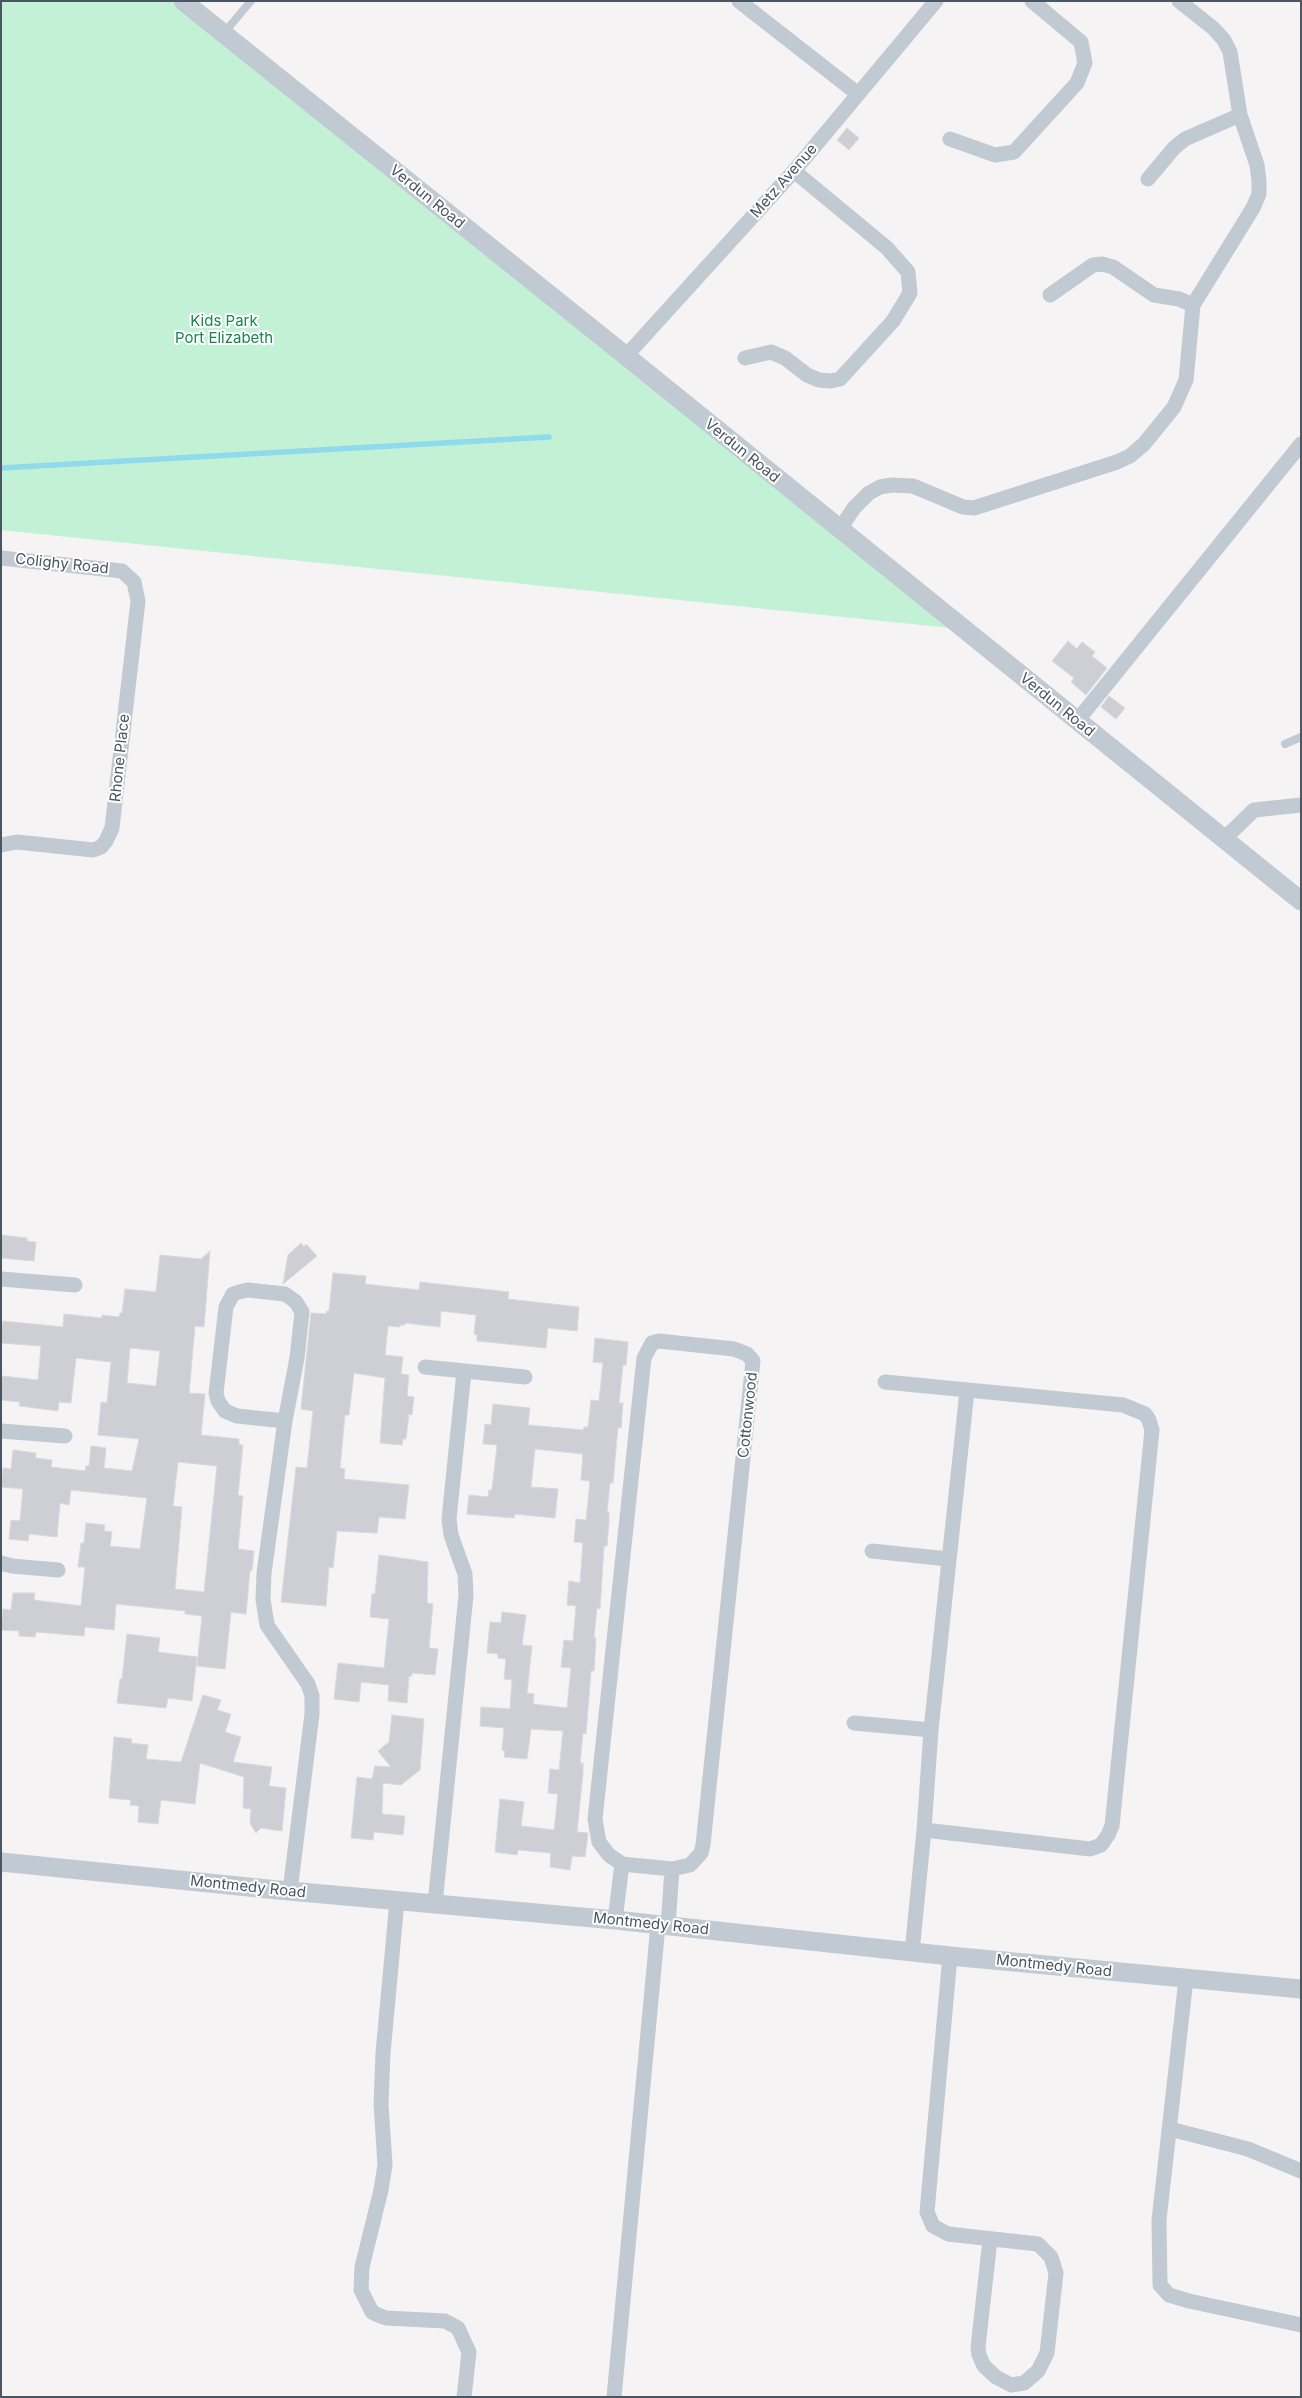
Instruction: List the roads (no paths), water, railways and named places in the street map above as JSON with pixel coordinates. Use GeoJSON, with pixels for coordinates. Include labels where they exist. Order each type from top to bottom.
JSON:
{"type":"FeatureCollection","features":[{"type":"Feature","properties":{"kind":"street","name":"Verdun Road"},"geometry":{"type":"LineString","coordinates":[[183,1],[1301,901]]}},
{"type":"Feature","properties":{"kind":"street"},"geometry":{"type":"LineString","coordinates":[[739,1],[858,94]]}},
{"type":"Feature","properties":{"kind":"street","name":"Metz Avenue"},"geometry":{"type":"LineString","coordinates":[[626,356],[794,170],[936,1]]}},
{"type":"Feature","properties":{"kind":"street"},"geometry":{"type":"LineString","coordinates":[[950,139],[995,155],[1014,152],[1077,83],[1085,64],[1081,42],[1032,1]]}},
{"type":"Feature","properties":{"kind":"street"},"geometry":{"type":"LineString","coordinates":[[839,530],[854,508],[869,493],[880,487],[892,485],[913,486],[963,507],[974,508],[1118,462],[1130,456],[1159,429],[1182,391],[1187,372],[1193,305],[1253,208],[1258,194],[1257,165],[1240,115],[1230,52],[1224,40],[1211,26],[1179,1]]}},
{"type":"Feature","properties":{"kind":"street"},"geometry":{"type":"LineString","coordinates":[[1148,179],[1174,148],[1185,139],[1240,115]]}},
{"type":"Feature","properties":{"kind":"street"},"geometry":{"type":"LineString","coordinates":[[745,358],[771,352],[785,358],[807,375],[819,380],[831,381],[840,379],[893,321],[910,294],[908,272],[893,255],[794,170]]}},
{"type":"Feature","properties":{"kind":"street"},"geometry":{"type":"LineString","coordinates":[[1050,295],[1093,265],[1102,264],[1113,267],[1154,295],[1178,299],[1193,305]]}},
{"type":"Feature","properties":{"kind":"street"},"geometry":{"type":"LineString","coordinates":[[1077,722],[1301,444]]}},
{"type":"Feature","properties":{"kind":"street","name":"Colighy Road"},"geometry":{"type":"LineString","coordinates":[[1,558],[122,571]]}},
{"type":"Feature","properties":{"kind":"street","name":"Rhone Place"},"geometry":{"type":"LineString","coordinates":[[1,845],[17,842],[81,851],[93,850],[101,847],[112,828],[138,601],[134,582],[122,571]]}},
{"type":"Feature","properties":{"kind":"street"},"geometry":{"type":"LineString","coordinates":[[1223,840],[1254,810],[1301,805]]}},
{"type":"Feature","properties":{"kind":"street"},"geometry":{"type":"LineString","coordinates":[[1,1279],[75,1285]]}},
{"type":"Feature","properties":{"kind":"street"},"geometry":{"type":"LineString","coordinates":[[285,1421],[237,1416],[225,1411],[218,1401],[217,1384],[226,1307],[233,1294],[248,1290],[285,1294],[296,1302],[302,1312],[297,1358],[285,1421],[264,1574],[263,1599],[267,1625],[308,1684],[312,1696],[312,1714],[290,1891]]}},
{"type":"Feature","properties":{"kind":"street","name":"Cottonwood"},"geometry":{"type":"LineString","coordinates":[[659,1341],[734,1349],[747,1354],[753,1361],[703,1846],[701,1853],[690,1865],[672,1868],[622,1864],[608,1855],[599,1842],[595,1819],[644,1358],[652,1343],[659,1341]]}},
{"type":"Feature","properties":{"kind":"street"},"geometry":{"type":"LineString","coordinates":[[425,1367],[525,1377]]}},
{"type":"Feature","properties":{"kind":"street"},"geometry":{"type":"LineString","coordinates":[[435,1904],[466,1595],[465,1574],[451,1534],[449,1519],[464,1372]]}},
{"type":"Feature","properties":{"kind":"street"},"geometry":{"type":"LineString","coordinates":[[885,1382],[1124,1405],[1145,1414],[1152,1430],[1112,1826],[1108,1835],[1101,1845],[1090,1849],[924,1830]]}},
{"type":"Feature","properties":{"kind":"street"},"geometry":{"type":"LineString","coordinates":[[912,1952],[924,1830],[930,1730],[967,1390]]}},
{"type":"Feature","properties":{"kind":"street"},"geometry":{"type":"LineString","coordinates":[[1,1431],[65,1436]]}},
{"type":"Feature","properties":{"kind":"street"},"geometry":{"type":"LineString","coordinates":[[872,1551],[948,1559]]}},
{"type":"Feature","properties":{"kind":"street"},"geometry":{"type":"LineString","coordinates":[[1,1563],[12,1566],[58,1570]]}},
{"type":"Feature","properties":{"kind":"street"},"geometry":{"type":"LineString","coordinates":[[854,1723],[930,1730]]}},
{"type":"Feature","properties":{"kind":"street","name":"Montmedy Road"},"geometry":{"type":"LineString","coordinates":[[1,1862],[290,1891],[615,1920],[950,1956],[1301,1989]]}},
{"type":"Feature","properties":{"kind":"street"},"geometry":{"type":"LineString","coordinates":[[615,1920],[622,1864]]}},
{"type":"Feature","properties":{"kind":"street"},"geometry":{"type":"LineString","coordinates":[[614,2397],[663,1925],[672,1868]]}},
{"type":"Feature","properties":{"kind":"street"},"geometry":{"type":"LineString","coordinates":[[397,1901],[383,2053],[381,2104],[384,2165],[362,2267],[361,2290],[372,2312],[378,2315],[386,2318],[445,2321],[458,2328],[469,2352],[464,2397]]}},
{"type":"Feature","properties":{"kind":"street"},"geometry":{"type":"LineString","coordinates":[[950,1956],[927,2212],[933,2226],[939,2230],[964,2237],[1040,2245],[1050,2257],[1055,2267],[1047,2353],[1038,2371],[1024,2384],[1011,2384],[996,2377],[984,2366],[979,2355],[978,2347],[990,2240]]}},
{"type":"Feature","properties":{"kind":"street"},"geometry":{"type":"LineString","coordinates":[[1186,1979],[1159,2220],[1159,2274],[1163,2290],[1169,2295],[1189,2301],[1301,2325]]}},
{"type":"Feature","properties":{"kind":"street"},"geometry":{"type":"LineString","coordinates":[[1170,2129],[1248,2149],[1301,2171]]}},
{"type":"Feature","properties":{"kind":"lane"},"geometry":{"type":"LineString","coordinates":[[223,34],[251,1]]}},
{"type":"Feature","properties":{"kind":"lane"},"geometry":{"type":"LineString","coordinates":[[1285,744],[1301,736]]}},
{"type":"Feature","properties":{"kind":"waterway"},"geometry":{"type":"LineString","coordinates":[[1,468],[549,437]]}},
{"type":"Feature","properties":{"kind":"park label","name":"Kids Park Port Elizabeth"},"geometry":{"type":"Point","coordinates":[224,330]}}]}
